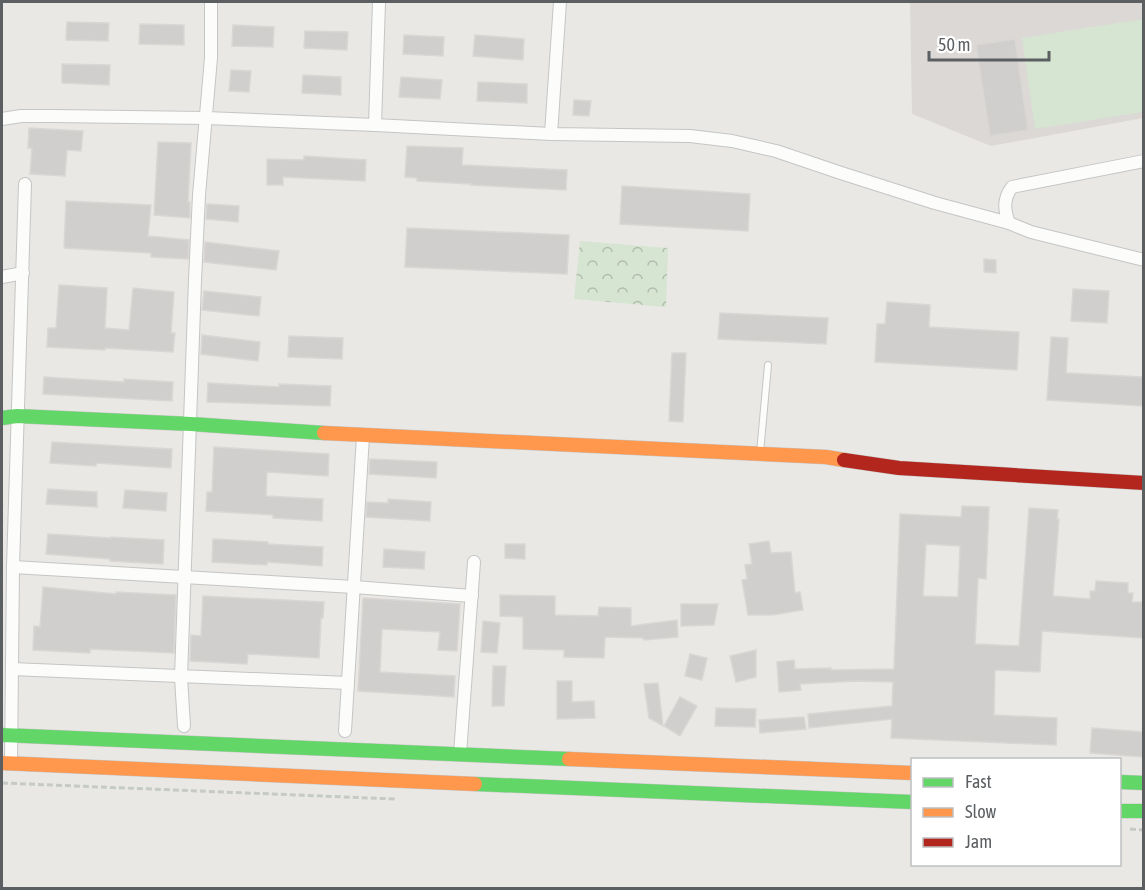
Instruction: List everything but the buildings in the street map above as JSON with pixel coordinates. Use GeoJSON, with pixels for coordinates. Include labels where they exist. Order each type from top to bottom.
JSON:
{"type":"FeatureCollection","features":[{"type":"Feature","properties":{"kind":"street"},"geometry":{"type":"LineString","coordinates":[[184,726],[181,677],[198,206],[211,58],[211,2]]}},
{"type":"Feature","properties":{"kind":"street"},"geometry":{"type":"LineString","coordinates":[[375,125],[379,2]]}},
{"type":"Feature","properties":{"kind":"street"},"geometry":{"type":"LineString","coordinates":[[551,134],[560,2]]}},
{"type":"Feature","properties":{"kind":"street"},"geometry":{"type":"LineString","coordinates":[[2,119],[21,116],[206,118],[551,134],[690,136],[732,141],[776,151],[935,203],[1009,223],[1031,232],[1143,260]]}},
{"type":"Feature","properties":{"kind":"street"},"geometry":{"type":"LineString","coordinates":[[1009,223],[1005,211],[1007,194],[1012,188],[1143,161]]}},
{"type":"Feature","properties":{"kind":"street"},"geometry":{"type":"LineString","coordinates":[[26,184],[17,416],[12,669],[6,763],[911,802]]}},
{"type":"Feature","properties":{"kind":"street"},"geometry":{"type":"LineString","coordinates":[[2,277],[23,273]]}},
{"type":"Feature","properties":{"kind":"street"},"geometry":{"type":"LineString","coordinates":[[2,418],[17,416],[191,424],[363,436],[826,456],[898,468],[1143,483]]}},
{"type":"Feature","properties":{"kind":"street"},"geometry":{"type":"LineString","coordinates":[[345,731],[363,436]]}},
{"type":"Feature","properties":{"kind":"street"},"geometry":{"type":"LineString","coordinates":[[460,754],[474,562]]}},
{"type":"Feature","properties":{"kind":"street"},"geometry":{"type":"LineString","coordinates":[[13,567],[185,576],[472,596]]}},
{"type":"Feature","properties":{"kind":"street"},"geometry":{"type":"LineString","coordinates":[[12,669],[348,683]]}},
{"type":"Feature","properties":{"kind":"street"},"geometry":{"type":"LineString","coordinates":[[7,735],[911,773]]}},
{"type":"Feature","properties":{"kind":"street"},"geometry":{"type":"LineString","coordinates":[[1121,782],[1143,783]]}},
{"type":"Feature","properties":{"kind":"street"},"geometry":{"type":"LineString","coordinates":[[1121,810],[1143,812]]}},
{"type":"Feature","properties":{"kind":"lane"},"geometry":{"type":"LineString","coordinates":[[760,453],[768,365]]}},
{"type":"Feature","properties":{"kind":"shaded area"},"geometry":{"type":"Polygon","coordinates":[[[910,2],[1143,2],[1143,118],[991,146],[912,114],[910,2]]]}},
{"type":"Feature","properties":{"kind":"green space"},"geometry":{"type":"Polygon","coordinates":[[[1143,19],[1143,112],[1035,129],[1022,38],[1143,19]]]}},
{"type":"Feature","properties":{"kind":"green space"},"geometry":{"type":"Polygon","coordinates":[[[580,241],[668,248],[666,307],[574,299],[580,241]]]}},
{"type":"Feature","properties":{"kind":"traffic: fast"},"geometry":{"type":"LineString","coordinates":[[2,418],[17,416],[191,424],[324,433]]}},
{"type":"Feature","properties":{"kind":"traffic: fast"},"geometry":{"type":"LineString","coordinates":[[2,735],[569,759]]}},
{"type":"Feature","properties":{"kind":"traffic: fast"},"geometry":{"type":"LineString","coordinates":[[1121,782],[1144,783]]}},
{"type":"Feature","properties":{"kind":"traffic: fast"},"geometry":{"type":"LineString","coordinates":[[475,784],[911,802]]}},
{"type":"Feature","properties":{"kind":"traffic: fast"},"geometry":{"type":"LineString","coordinates":[[1121,811],[1144,811]]}},
{"type":"Feature","properties":{"kind":"traffic: slow"},"geometry":{"type":"LineString","coordinates":[[324,433],[826,457],[844,460]]}},
{"type":"Feature","properties":{"kind":"traffic: slow"},"geometry":{"type":"LineString","coordinates":[[569,759],[911,773]]}},
{"type":"Feature","properties":{"kind":"traffic: slow"},"geometry":{"type":"LineString","coordinates":[[2,763],[475,784]]}},
{"type":"Feature","properties":{"kind":"traffic: jam"},"geometry":{"type":"LineString","coordinates":[[844,460],[899,468],[1144,483]]}}]}
